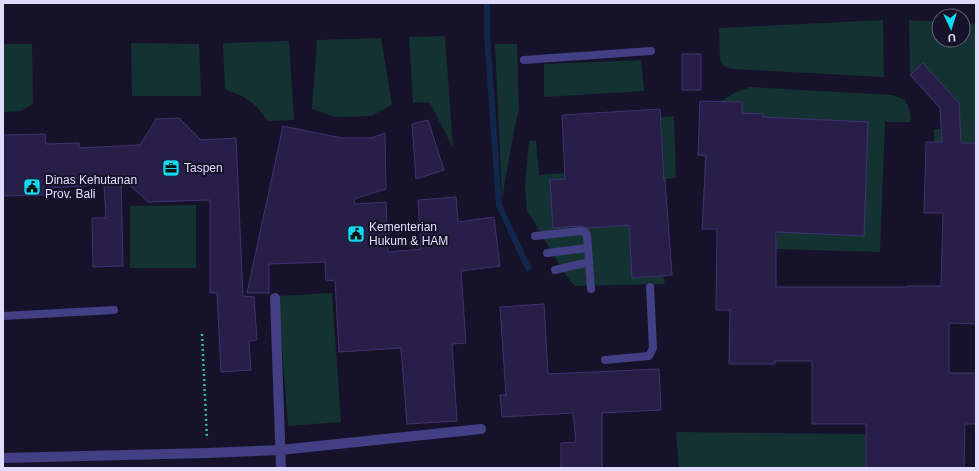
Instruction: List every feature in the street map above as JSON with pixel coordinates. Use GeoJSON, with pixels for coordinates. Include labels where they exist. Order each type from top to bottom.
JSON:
{"type":"FeatureCollection","features":[{"type":"Feature","properties":{"kind":"street"},"geometry":{"type":"LineString","coordinates":[[275,298],[281,468]]}},
{"type":"Feature","properties":{"kind":"street"},"geometry":{"type":"LineString","coordinates":[[3,458],[280,450],[481,430]]}},
{"type":"Feature","properties":{"kind":"lane"},"geometry":{"type":"LineString","coordinates":[[524,60],[651,51]]}},
{"type":"Feature","properties":{"kind":"lane"},"geometry":{"type":"LineString","coordinates":[[535,236],[580,231],[585,232],[587,235],[590,289]]}},
{"type":"Feature","properties":{"kind":"lane"},"geometry":{"type":"LineString","coordinates":[[547,252],[588,248]]}},
{"type":"Feature","properties":{"kind":"lane"},"geometry":{"type":"LineString","coordinates":[[556,270],[589,262]]}},
{"type":"Feature","properties":{"kind":"lane"},"geometry":{"type":"LineString","coordinates":[[605,360],[649,356],[653,348],[650,287]]}},
{"type":"Feature","properties":{"kind":"lane"},"geometry":{"type":"LineString","coordinates":[[3,316],[114,310]]}},
{"type":"Feature","properties":{"kind":"path"},"geometry":{"type":"LineString","coordinates":[[202,334],[208,453]]}},
{"type":"Feature","properties":{"kind":"green space"},"geometry":{"type":"Polygon","coordinates":[[[883,20],[884,77],[732,69],[724,66],[720,59],[719,28],[883,20]]]}},
{"type":"Feature","properties":{"kind":"green space"},"geometry":{"type":"Polygon","coordinates":[[[909,20],[931,21],[931,48],[971,48],[971,24],[976,24],[976,143],[934,142],[934,129],[960,128],[959,103],[923,64],[910,75],[909,20]]]}},
{"type":"Feature","properties":{"kind":"green space"},"geometry":{"type":"Polygon","coordinates":[[[445,36],[453,148],[430,103],[413,102],[409,37],[445,36]]]}},
{"type":"Feature","properties":{"kind":"green space"},"geometry":{"type":"Polygon","coordinates":[[[381,38],[392,105],[371,116],[335,117],[312,109],[317,40],[381,38]]]}},
{"type":"Feature","properties":{"kind":"green space"},"geometry":{"type":"Polygon","coordinates":[[[289,41],[294,120],[268,121],[256,106],[244,97],[225,89],[223,43],[289,41]]]}},
{"type":"Feature","properties":{"kind":"green space"},"geometry":{"type":"Polygon","coordinates":[[[131,43],[199,44],[201,96],[132,96],[131,43]]]}},
{"type":"Feature","properties":{"kind":"green space"},"geometry":{"type":"Polygon","coordinates":[[[3,44],[32,44],[33,104],[21,111],[3,112],[3,44]]]}},
{"type":"Feature","properties":{"kind":"green space"},"geometry":{"type":"Polygon","coordinates":[[[495,44],[517,44],[519,109],[502,199],[495,44]]]}},
{"type":"Feature","properties":{"kind":"green space"},"geometry":{"type":"Polygon","coordinates":[[[641,60],[644,91],[544,97],[544,64],[641,60]]]}},
{"type":"Feature","properties":{"kind":"green space"},"geometry":{"type":"Polygon","coordinates":[[[750,87],[893,95],[905,100],[910,111],[911,122],[885,122],[880,252],[776,249],[777,232],[702,229],[705,155],[712,107],[736,92],[750,87]]]}},
{"type":"Feature","properties":{"kind":"green space"},"geometry":{"type":"Polygon","coordinates":[[[674,116],[676,178],[626,182],[632,277],[663,275],[665,284],[575,286],[567,277],[527,210],[525,186],[529,141],[536,141],[539,175],[566,173],[663,157],[661,117],[674,116]]]}},
{"type":"Feature","properties":{"kind":"green space"},"geometry":{"type":"Polygon","coordinates":[[[196,205],[196,268],[130,268],[130,206],[196,205]]]}},
{"type":"Feature","properties":{"kind":"green space"},"geometry":{"type":"Polygon","coordinates":[[[332,293],[341,422],[288,426],[278,296],[332,293]]]}},
{"type":"Feature","properties":{"kind":"green space"},"geometry":{"type":"Polygon","coordinates":[[[676,432],[865,434],[866,468],[679,468],[676,432]]]}},
{"type":"Feature","properties":{"kind":"building"},"geometry":{"type":"Polygon","coordinates":[[[682,54],[701,54],[701,90],[682,90],[682,54]]]}},
{"type":"Feature","properties":{"kind":"building"},"geometry":{"type":"Polygon","coordinates":[[[923,63],[959,103],[961,143],[976,143],[976,324],[949,323],[949,373],[976,373],[976,424],[965,424],[964,468],[866,468],[866,424],[812,424],[812,361],[775,361],[775,364],[729,364],[730,310],[716,310],[717,229],[702,229],[706,156],[698,155],[700,101],[742,102],[742,113],[763,114],[763,117],[868,122],[864,236],[776,232],[776,287],[941,286],[943,213],[924,213],[926,142],[942,142],[940,108],[910,75],[923,63]]]}},
{"type":"Feature","properties":{"kind":"building"},"geometry":{"type":"Polygon","coordinates":[[[660,109],[672,275],[632,278],[629,225],[588,228],[579,226],[553,228],[550,180],[565,179],[562,115],[660,109]]]}},
{"type":"Feature","properties":{"kind":"building"},"geometry":{"type":"Polygon","coordinates":[[[179,118],[201,140],[236,138],[243,296],[254,297],[257,340],[249,341],[251,370],[221,372],[217,293],[210,293],[210,200],[148,202],[121,177],[123,266],[93,267],[92,218],[106,218],[104,185],[44,188],[44,195],[3,196],[3,135],[45,134],[46,144],[79,143],[79,148],[140,145],[156,119],[179,118]]]}},
{"type":"Feature","properties":{"kind":"building"},"geometry":{"type":"Polygon","coordinates":[[[428,120],[444,170],[416,179],[412,124],[428,120]]]}},
{"type":"Feature","properties":{"kind":"building"},"geometry":{"type":"Polygon","coordinates":[[[283,126],[342,138],[371,138],[385,133],[386,189],[354,199],[355,204],[386,202],[388,252],[421,249],[418,200],[456,197],[458,222],[494,217],[500,266],[461,271],[466,343],[452,344],[457,421],[407,424],[401,348],[339,352],[335,280],[326,281],[325,262],[269,264],[269,293],[247,293],[283,126]]]}},
{"type":"Feature","properties":{"kind":"building"},"geometry":{"type":"Polygon","coordinates":[[[544,304],[548,374],[659,369],[661,410],[602,413],[602,468],[561,468],[561,443],[576,442],[573,413],[502,417],[500,395],[506,395],[500,307],[544,304]]]}},
{"type":"Feature","properties":{"kind":"waterway"},"geometry":{"type":"LineString","coordinates":[[487,3],[487,34],[499,205],[528,268]]}},
{"type":"Feature","properties":{"kind":"place","name":"Taspen"},"geometry":{"type":"Point","coordinates":[171,168]}},
{"type":"Feature","properties":{"kind":"place","name":"Dinas Kehutanan Prov. Bali"},"geometry":{"type":"Point","coordinates":[32,187]}},
{"type":"Feature","properties":{"kind":"place","name":"Kementerian Hukum & HAM"},"geometry":{"type":"Point","coordinates":[356,234]}}]}
